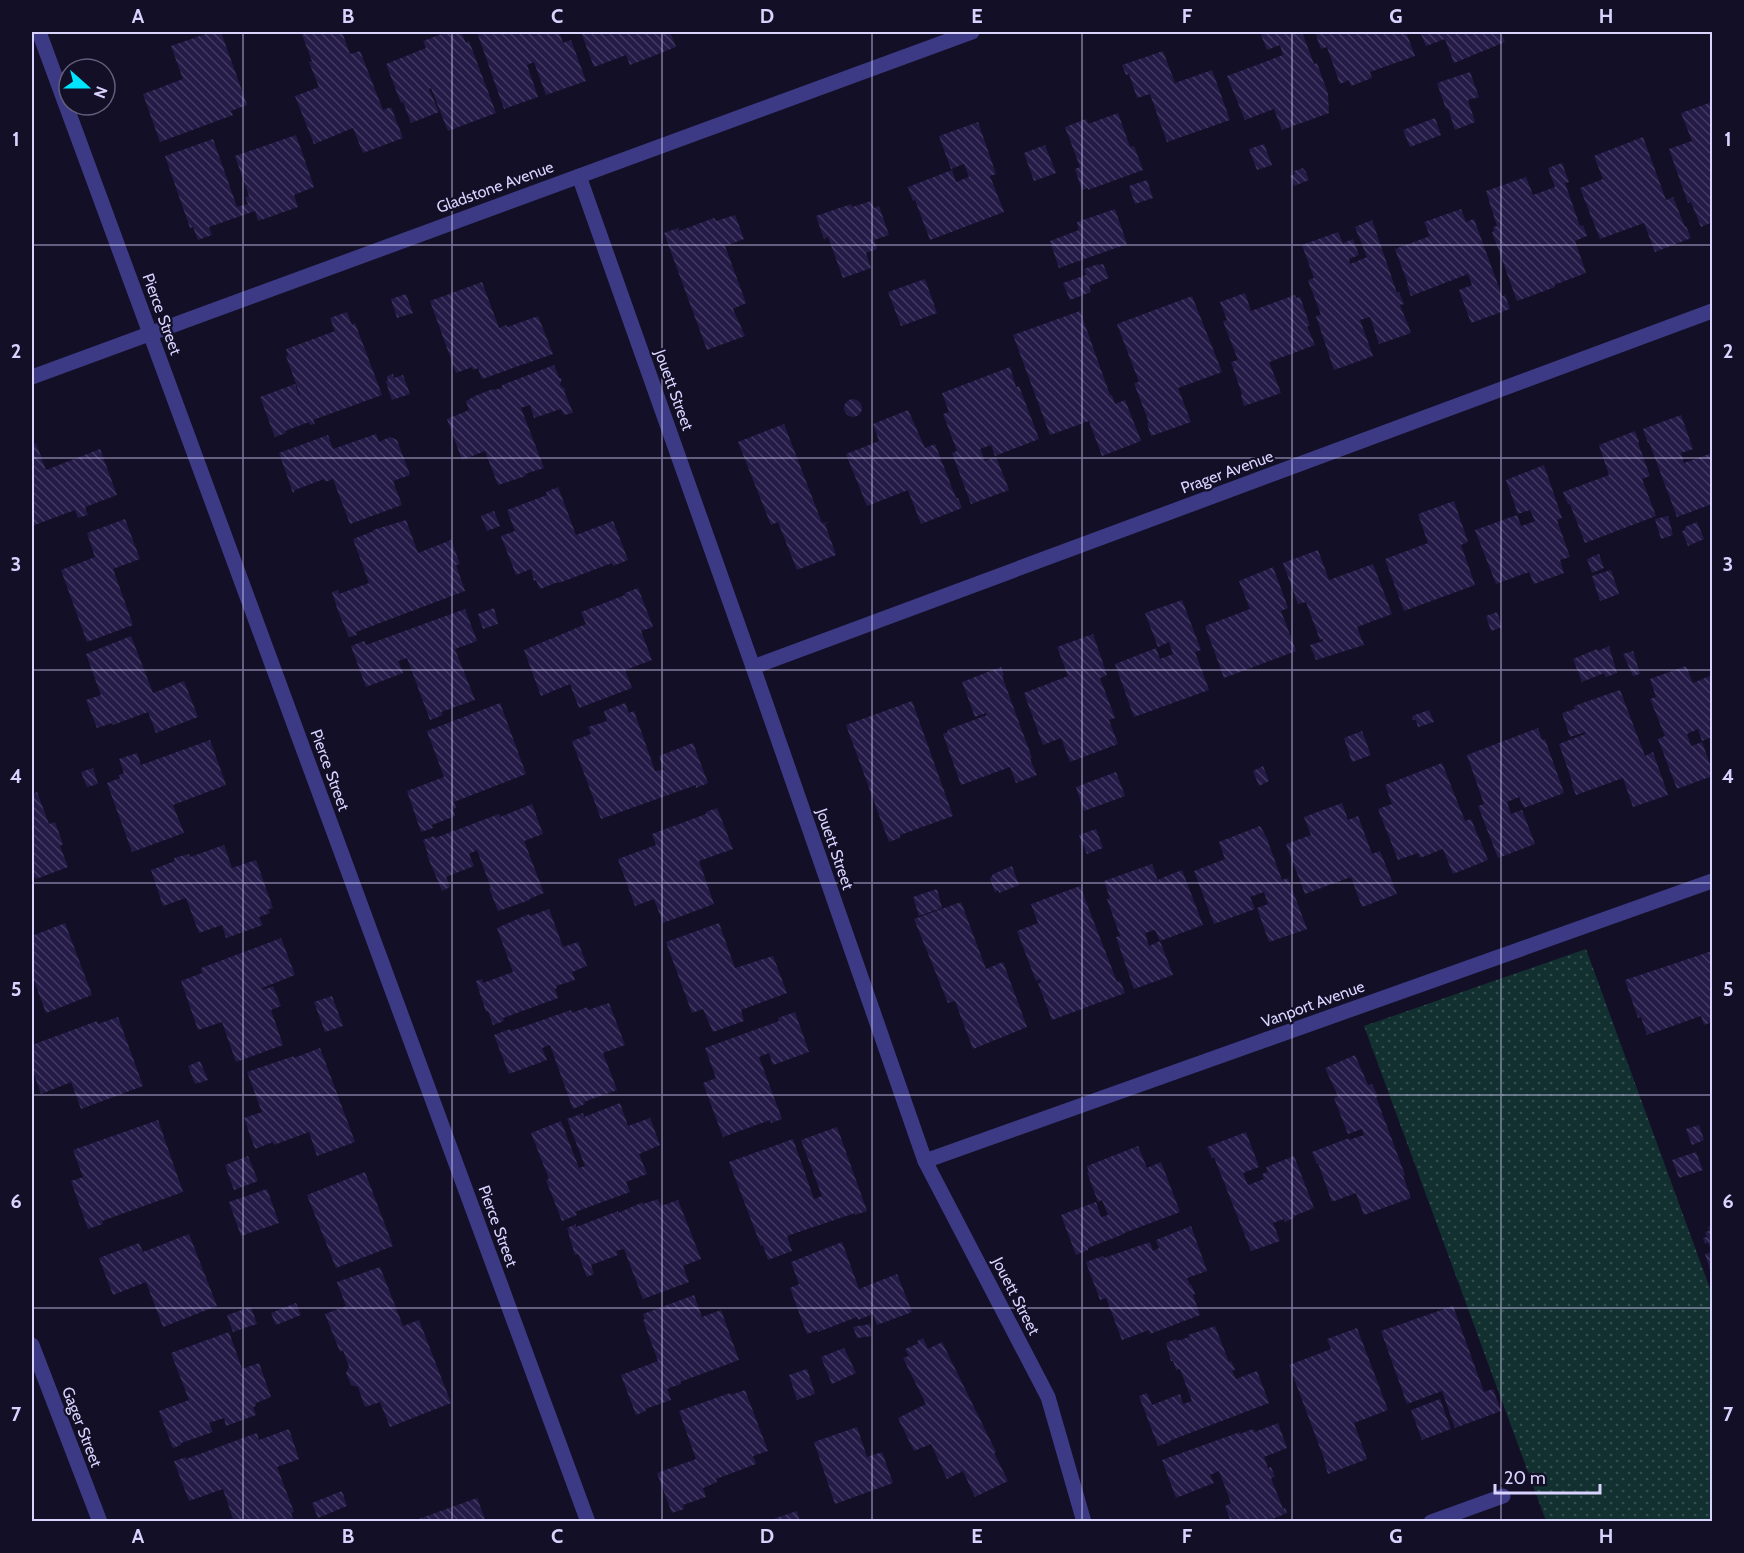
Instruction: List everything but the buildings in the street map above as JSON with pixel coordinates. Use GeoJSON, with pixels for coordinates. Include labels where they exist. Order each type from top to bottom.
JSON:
{"type":"FeatureCollection","features":[{"type":"Feature","properties":{"kind":"street","name":"Pierce Street"},"geometry":{"type":"LineString","coordinates":[[39,32],[588,1521]]}},
{"type":"Feature","properties":{"kind":"street","name":"Gladstone Avenue"},"geometry":{"type":"LineString","coordinates":[[32,377],[972,32]]}},
{"type":"Feature","properties":{"kind":"street","name":"Jouett Street"},"geometry":{"type":"LineString","coordinates":[[579,176],[925,1161],[1048,1397],[1084,1521]]}},
{"type":"Feature","properties":{"kind":"street","name":"Prager Avenue"},"geometry":{"type":"LineString","coordinates":[[753,667],[1713,311]]}},
{"type":"Feature","properties":{"kind":"street","name":"Vanport Avenue"},"geometry":{"type":"LineString","coordinates":[[925,1161],[1713,880]]}},
{"type":"Feature","properties":{"kind":"street","name":"Gager Street"},"geometry":{"type":"LineString","coordinates":[[32,1346],[100,1521]]}},
{"type":"Feature","properties":{"kind":"street"},"geometry":{"type":"LineString","coordinates":[[1431,1521],[1503,1496]]}},
{"type":"Feature","properties":{"kind":"green space"},"geometry":{"type":"Polygon","coordinates":[[[1586,949],[1712,1294],[1712,1521],[1546,1521],[1364,1026],[1586,949]]]}}]}
